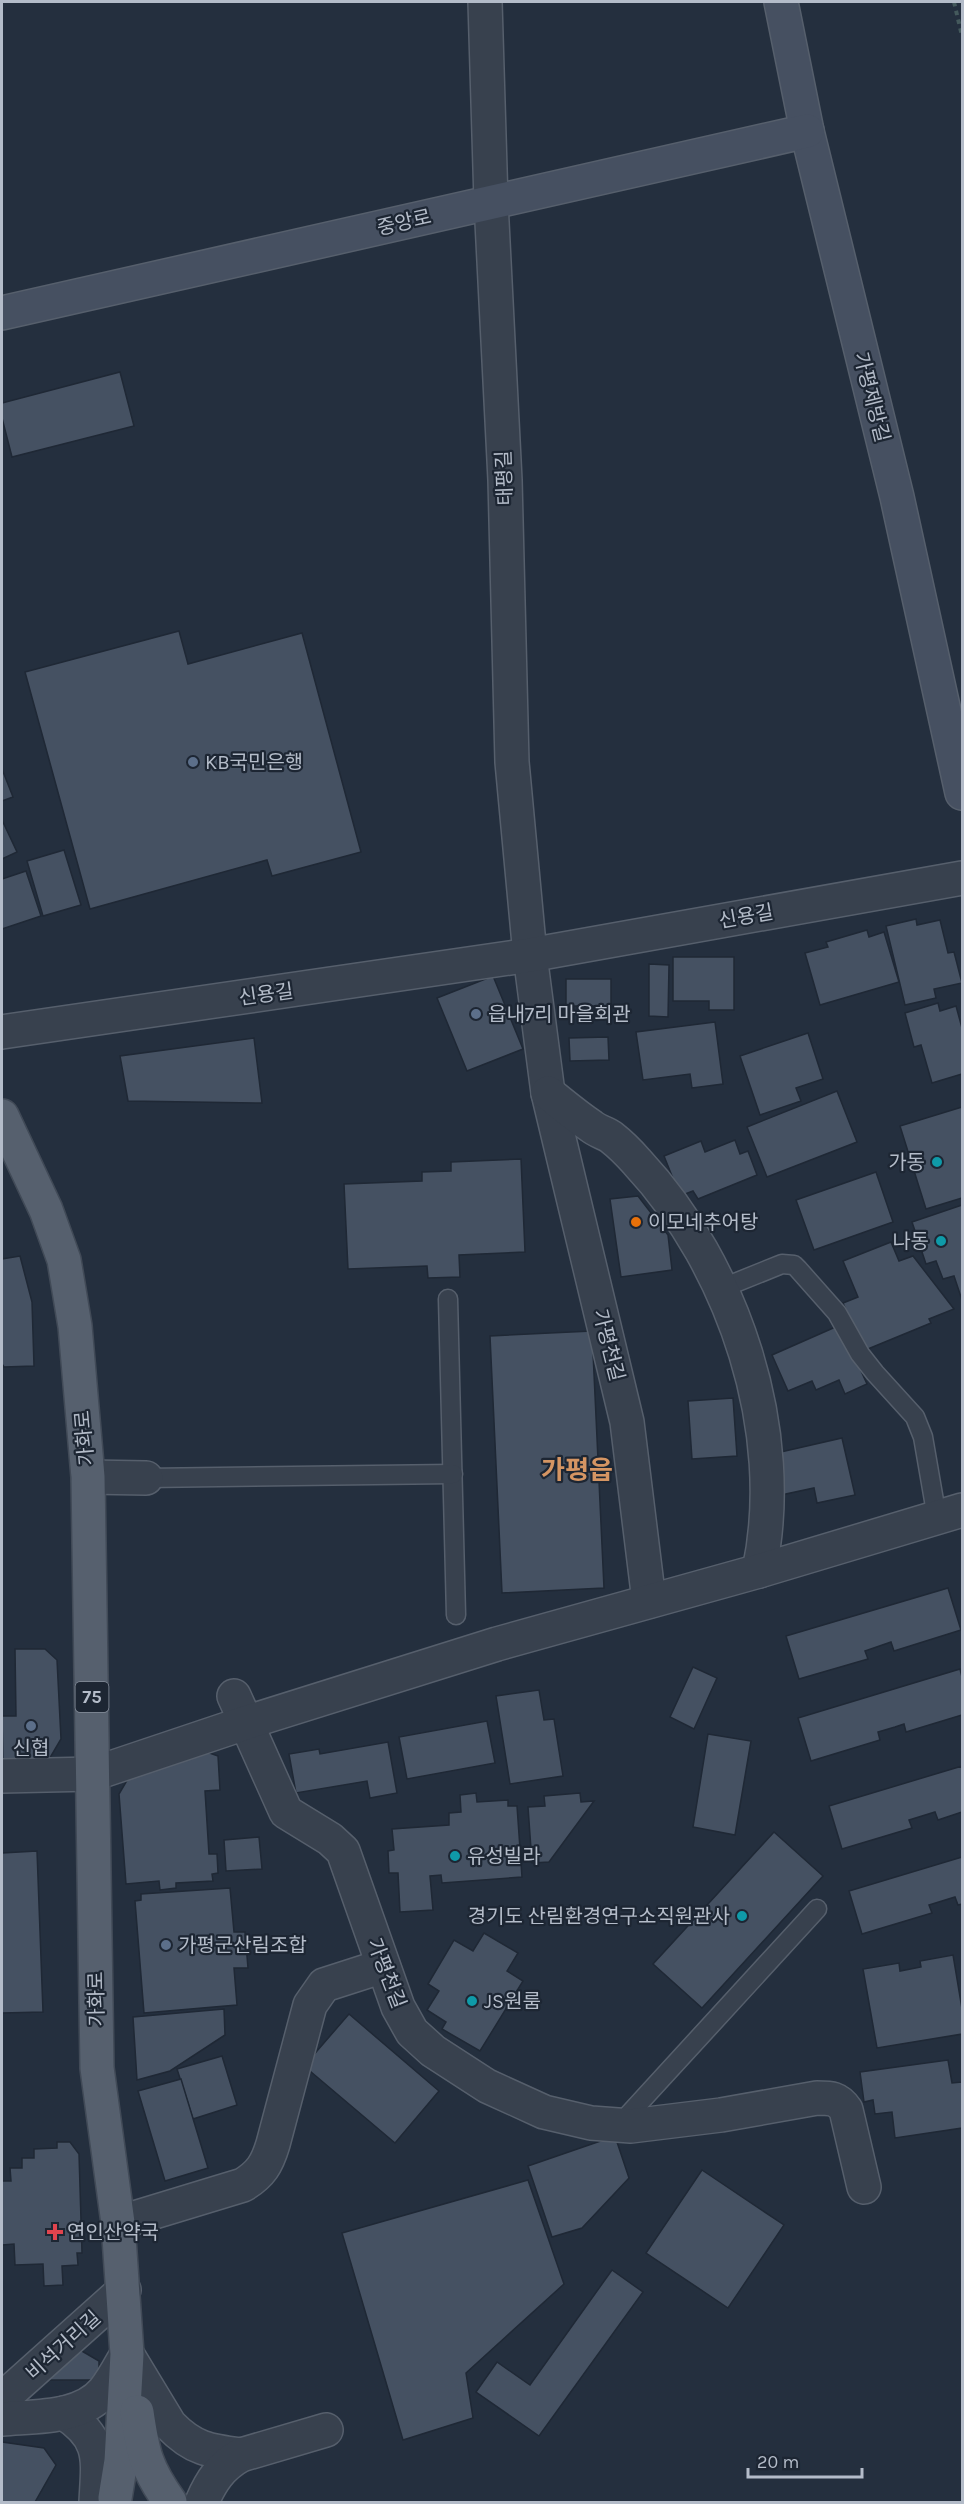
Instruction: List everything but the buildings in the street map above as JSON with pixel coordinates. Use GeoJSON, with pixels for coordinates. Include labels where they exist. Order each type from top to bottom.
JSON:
{"type":"FeatureCollection","features":[{"type":"Feature","properties":{"kind":"main road","name":"가화로"},"geometry":{"type":"LineString","coordinates":[[2,1116],[46,1210],[64,1260],[75,1326],[88,1477],[97,2068],[118,2223],[127,2354],[122,2461],[105,2501]]}},
{"type":"Feature","properties":{"kind":"main road","name":"가화로"},"geometry":{"type":"LineString","coordinates":[[127,2354],[146,2463],[170,2502]]}},
{"type":"Feature","properties":{"kind":"main road"},"geometry":{"type":"LineString","coordinates":[[105,2501],[129,2495],[164,2502]]}},
{"type":"Feature","properties":{"kind":"street","name":"태평길"},"geometry":{"type":"LineString","coordinates":[[485,2],[491,202],[505,480],[512,762],[530,955]]}},
{"type":"Feature","properties":{"kind":"street","name":"가평제방길"},"geometry":{"type":"LineString","coordinates":[[781,2],[807,131],[897,497],[963,793]]}},
{"type":"Feature","properties":{"kind":"street","name":"중앙로"},"geometry":{"type":"LineString","coordinates":[[2,313],[807,131]]}},
{"type":"Feature","properties":{"kind":"street","name":"신용길"},"geometry":{"type":"LineString","coordinates":[[2,1032],[530,955],[963,878]]}},
{"type":"Feature","properties":{"kind":"street"},"geometry":{"type":"LineString","coordinates":[[530,955],[548,1093],[594,1128],[612,1138],[637,1162],[666,1196],[694,1239],[737,1327],[753,1375],[764,1444],[766,1511],[759,1571]]}},
{"type":"Feature","properties":{"kind":"street","name":"가평천길"},"geometry":{"type":"LineString","coordinates":[[548,1093],[627,1422],[649,1601]]}},
{"type":"Feature","properties":{"kind":"street"},"geometry":{"type":"LineString","coordinates":[[88,1477],[146,1478]]}},
{"type":"Feature","properties":{"kind":"street"},"geometry":{"type":"LineString","coordinates":[[2,1776],[93,1774],[240,1709],[497,1644],[759,1571],[950,1514]]}},
{"type":"Feature","properties":{"kind":"street","name":"가평천길"},"geometry":{"type":"LineString","coordinates":[[240,1709],[286,1812],[330,1839],[342,1851],[398,2007],[412,2032],[433,2051],[487,2086],[544,2112],[591,2123],[620,2126],[665,2123],[817,2098],[831,2098],[840,2102],[846,2110],[864,2187]]}},
{"type":"Feature","properties":{"kind":"street"},"geometry":{"type":"LineString","coordinates":[[118,2223],[243,2185],[259,2175],[266,2165],[273,2144],[310,2005],[316,1994],[324,1984],[383,1966]]}},
{"type":"Feature","properties":{"kind":"street","name":"비석거리길"},"geometry":{"type":"LineString","coordinates":[[2,2399],[124,2290]]}},
{"type":"Feature","properties":{"kind":"street"},"geometry":{"type":"LineString","coordinates":[[2,2419],[64,2413],[80,2409],[96,2400],[105,2390],[127,2354],[170,2426],[179,2435],[199,2448],[241,2455]]}},
{"type":"Feature","properties":{"kind":"street"},"geometry":{"type":"LineString","coordinates":[[64,2413],[82,2424],[91,2436],[105,2501]]}},
{"type":"Feature","properties":{"kind":"street"},"geometry":{"type":"LineString","coordinates":[[202,2502],[213,2478],[241,2455],[326,2430]]}},
{"type":"Feature","properties":{"kind":"lane"},"geometry":{"type":"LineString","coordinates":[[718,1286],[782,1264],[794,1265],[837,1313],[860,1354],[875,1373],[915,1417],[950,1514]]}},
{"type":"Feature","properties":{"kind":"lane"},"geometry":{"type":"LineString","coordinates":[[448,1299],[456,1615]]}},
{"type":"Feature","properties":{"kind":"lane"},"geometry":{"type":"LineString","coordinates":[[146,1478],[453,1474]]}},
{"type":"Feature","properties":{"kind":"lane"},"geometry":{"type":"LineString","coordinates":[[620,2126],[817,1909]]}},
{"type":"Feature","properties":{"kind":"path"},"geometry":{"type":"LineString","coordinates":[[954,2],[963,36]]}},
{"type":"Feature","properties":{"kind":"place","name":"KB국민은행"},"geometry":{"type":"Point","coordinates":[193,762]}},
{"type":"Feature","properties":{"kind":"place","name":"읍내7리 마을회관"},"geometry":{"type":"Point","coordinates":[476,1014]}},
{"type":"Feature","properties":{"kind":"place","name":"가동"},"geometry":{"type":"Point","coordinates":[937,1162]}},
{"type":"Feature","properties":{"kind":"place","name":"이모네추어탕"},"geometry":{"type":"Point","coordinates":[636,1222]}},
{"type":"Feature","properties":{"kind":"place","name":"나동"},"geometry":{"type":"Point","coordinates":[941,1241]}},
{"type":"Feature","properties":{"kind":"place","name":"신협"},"geometry":{"type":"Point","coordinates":[31,1726]}},
{"type":"Feature","properties":{"kind":"place","name":"유성빌라"},"geometry":{"type":"Point","coordinates":[455,1856]}},
{"type":"Feature","properties":{"kind":"place","name":"경기도 산림환경연구소직원관사"},"geometry":{"type":"Point","coordinates":[742,1916]}},
{"type":"Feature","properties":{"kind":"place","name":"가평군산림조합"},"geometry":{"type":"Point","coordinates":[166,1945]}},
{"type":"Feature","properties":{"kind":"place","name":"JS원룸"},"geometry":{"type":"Point","coordinates":[472,2001]}},
{"type":"Feature","properties":{"kind":"place","name":"연인산약국"},"geometry":{"type":"Point","coordinates":[55,2232]}},
{"type":"Feature","properties":{"kind":"district","name":"가평읍"},"geometry":{"type":"Point","coordinates":[577,1470]}}]}
